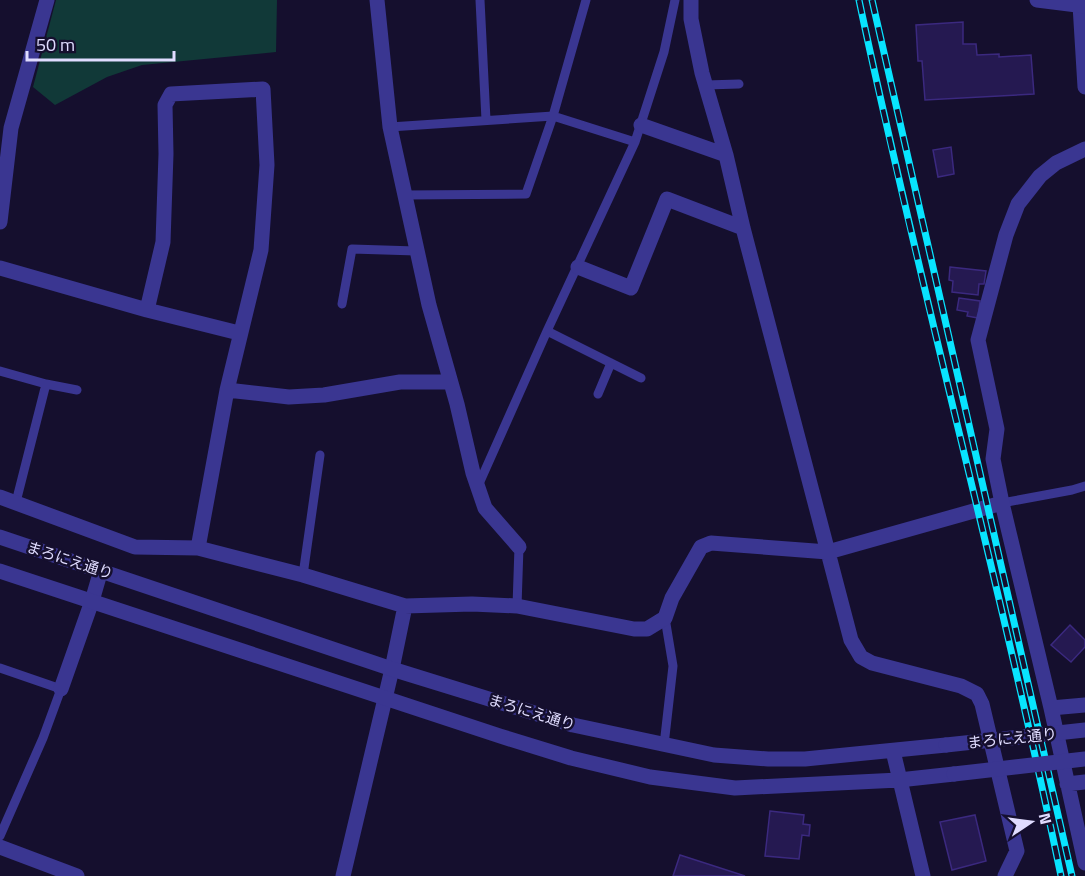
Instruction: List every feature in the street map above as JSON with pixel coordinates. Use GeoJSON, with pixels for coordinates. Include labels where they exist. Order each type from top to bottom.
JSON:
{"type":"FeatureCollection","features":[{"type":"Feature","properties":{"kind":"street"},"geometry":{"type":"LineString","coordinates":[[0,222],[11,128],[47,0]]}},
{"type":"Feature","properties":{"kind":"street"},"geometry":{"type":"LineString","coordinates":[[377,0],[390,127],[429,305],[486,508],[519,547]]}},
{"type":"Feature","properties":{"kind":"street"},"geometry":{"type":"LineString","coordinates":[[691,0],[691,19],[705,85],[726,155],[742,228],[851,640],[861,657],[872,663],[948,682],[977,694],[982,704],[1017,851],[1005,876]]}},
{"type":"Feature","properties":{"kind":"street"},"geometry":{"type":"LineString","coordinates":[[1037,0],[1076,4],[1085,87]]}},
{"type":"Feature","properties":{"kind":"street"},"geometry":{"type":"LineString","coordinates":[[147,310],[163,242],[165,105],[171,94],[263,89],[267,165],[261,250],[239,333],[198,548]]}},
{"type":"Feature","properties":{"kind":"street"},"geometry":{"type":"LineString","coordinates":[[641,125],[726,155]]}},
{"type":"Feature","properties":{"kind":"street"},"geometry":{"type":"LineString","coordinates":[[1085,149],[1056,163],[1040,176],[1018,204],[1006,235],[978,340],[997,429],[993,459],[1002,503],[1085,862]]}},
{"type":"Feature","properties":{"kind":"street"},"geometry":{"type":"LineString","coordinates":[[578,267],[631,288],[667,199],[742,228]]}},
{"type":"Feature","properties":{"kind":"street"},"geometry":{"type":"LineString","coordinates":[[0,268],[147,310],[239,333]]}},
{"type":"Feature","properties":{"kind":"street"},"geometry":{"type":"LineString","coordinates":[[227,390],[289,397],[324,395],[400,382],[450,382]]}},
{"type":"Feature","properties":{"kind":"street"},"geometry":{"type":"LineString","coordinates":[[0,497],[135,547],[198,548],[303,575],[405,606],[472,604],[517,606],[634,629],[647,629],[665,618],[672,598],[701,547],[711,543],[828,552],[1002,503]]}},
{"type":"Feature","properties":{"kind":"street","name":"まろにえ通り"},"geometry":{"type":"LineString","coordinates":[[0,537],[392,669],[573,725],[714,755],[805,759],[1085,730]]}},
{"type":"Feature","properties":{"kind":"street","name":"まろにえ通り"},"geometry":{"type":"LineString","coordinates":[[0,570],[385,699],[571,758],[650,777],[735,788],[899,780],[1085,759]]}},
{"type":"Feature","properties":{"kind":"street"},"geometry":{"type":"LineString","coordinates":[[61,689],[101,570]]}},
{"type":"Feature","properties":{"kind":"street"},"geometry":{"type":"LineString","coordinates":[[343,876],[405,606]]}},
{"type":"Feature","properties":{"kind":"street"},"geometry":{"type":"LineString","coordinates":[[1051,708],[1085,705]]}},
{"type":"Feature","properties":{"kind":"street"},"geometry":{"type":"LineString","coordinates":[[893,751],[923,876]]}},
{"type":"Feature","properties":{"kind":"street"},"geometry":{"type":"LineString","coordinates":[[1067,784],[1085,782]]}},
{"type":"Feature","properties":{"kind":"street"},"geometry":{"type":"LineString","coordinates":[[0,847],[77,876]]}},
{"type":"Feature","properties":{"kind":"lane"},"geometry":{"type":"LineString","coordinates":[[480,0],[486,120]]}},
{"type":"Feature","properties":{"kind":"lane"},"geometry":{"type":"LineString","coordinates":[[405,195],[526,194],[553,116],[586,0]]}},
{"type":"Feature","properties":{"kind":"lane"},"geometry":{"type":"LineString","coordinates":[[478,486],[635,142],[664,52],[675,0]]}},
{"type":"Feature","properties":{"kind":"lane"},"geometry":{"type":"LineString","coordinates":[[705,85],[739,84]]}},
{"type":"Feature","properties":{"kind":"lane"},"geometry":{"type":"LineString","coordinates":[[390,127],[553,116],[635,142]]}},
{"type":"Feature","properties":{"kind":"lane"},"geometry":{"type":"LineString","coordinates":[[342,304],[352,249],[416,251]]}},
{"type":"Feature","properties":{"kind":"lane"},"geometry":{"type":"LineString","coordinates":[[547,331],[641,378]]}},
{"type":"Feature","properties":{"kind":"lane"},"geometry":{"type":"LineString","coordinates":[[598,394],[611,363]]}},
{"type":"Feature","properties":{"kind":"lane"},"geometry":{"type":"LineString","coordinates":[[0,371],[77,390]]}},
{"type":"Feature","properties":{"kind":"lane"},"geometry":{"type":"LineString","coordinates":[[16,502],[46,384]]}},
{"type":"Feature","properties":{"kind":"lane"},"geometry":{"type":"LineString","coordinates":[[303,575],[320,455]]}},
{"type":"Feature","properties":{"kind":"lane"},"geometry":{"type":"LineString","coordinates":[[1002,503],[1085,486]]}},
{"type":"Feature","properties":{"kind":"lane"},"geometry":{"type":"LineString","coordinates":[[517,606],[519,547]]}},
{"type":"Feature","properties":{"kind":"lane"},"geometry":{"type":"LineString","coordinates":[[664,745],[673,666],[665,618]]}},
{"type":"Feature","properties":{"kind":"lane"},"geometry":{"type":"LineString","coordinates":[[0,668],[61,689],[43,738],[0,836]]}},
{"type":"Feature","properties":{"kind":"green space"},"geometry":{"type":"Polygon","coordinates":[[[56,0],[277,0],[276,52],[142,65],[107,77],[55,105],[33,87],[56,0]]]}},
{"type":"Feature","properties":{"kind":"building"},"geometry":{"type":"Polygon","coordinates":[[[963,22],[963,44],[976,44],[977,55],[999,54],[999,57],[1031,55],[1034,94],[925,100],[922,61],[918,61],[916,25],[963,22]]]}},
{"type":"Feature","properties":{"kind":"building"},"geometry":{"type":"Polygon","coordinates":[[[951,147],[954,174],[938,177],[933,150],[951,147]]]}},
{"type":"Feature","properties":{"kind":"building"},"geometry":{"type":"Polygon","coordinates":[[[950,267],[986,271],[984,284],[979,284],[978,295],[952,292],[953,281],[949,280],[950,267]]]}},
{"type":"Feature","properties":{"kind":"building"},"geometry":{"type":"Polygon","coordinates":[[[959,298],[980,301],[978,318],[967,316],[968,312],[957,310],[959,298]]]}},
{"type":"Feature","properties":{"kind":"building"},"geometry":{"type":"Polygon","coordinates":[[[1070,625],[1085,640],[1085,647],[1071,662],[1051,645],[1070,625]]]}},
{"type":"Feature","properties":{"kind":"building"},"geometry":{"type":"Polygon","coordinates":[[[770,811],[804,815],[803,824],[810,825],[809,836],[802,835],[799,859],[765,856],[770,811]]]}},
{"type":"Feature","properties":{"kind":"building"},"geometry":{"type":"Polygon","coordinates":[[[975,815],[986,861],[952,870],[940,822],[975,815]]]}},
{"type":"Feature","properties":{"kind":"building"},"geometry":{"type":"Polygon","coordinates":[[[680,855],[745,876],[673,876],[680,855]]]}},
{"type":"Feature","properties":{"kind":"railway"},"geometry":{"type":"LineString","coordinates":[[859,0],[1061,876]]}},
{"type":"Feature","properties":{"kind":"railway"},"geometry":{"type":"LineString","coordinates":[[872,0],[1072,876]]}}]}
